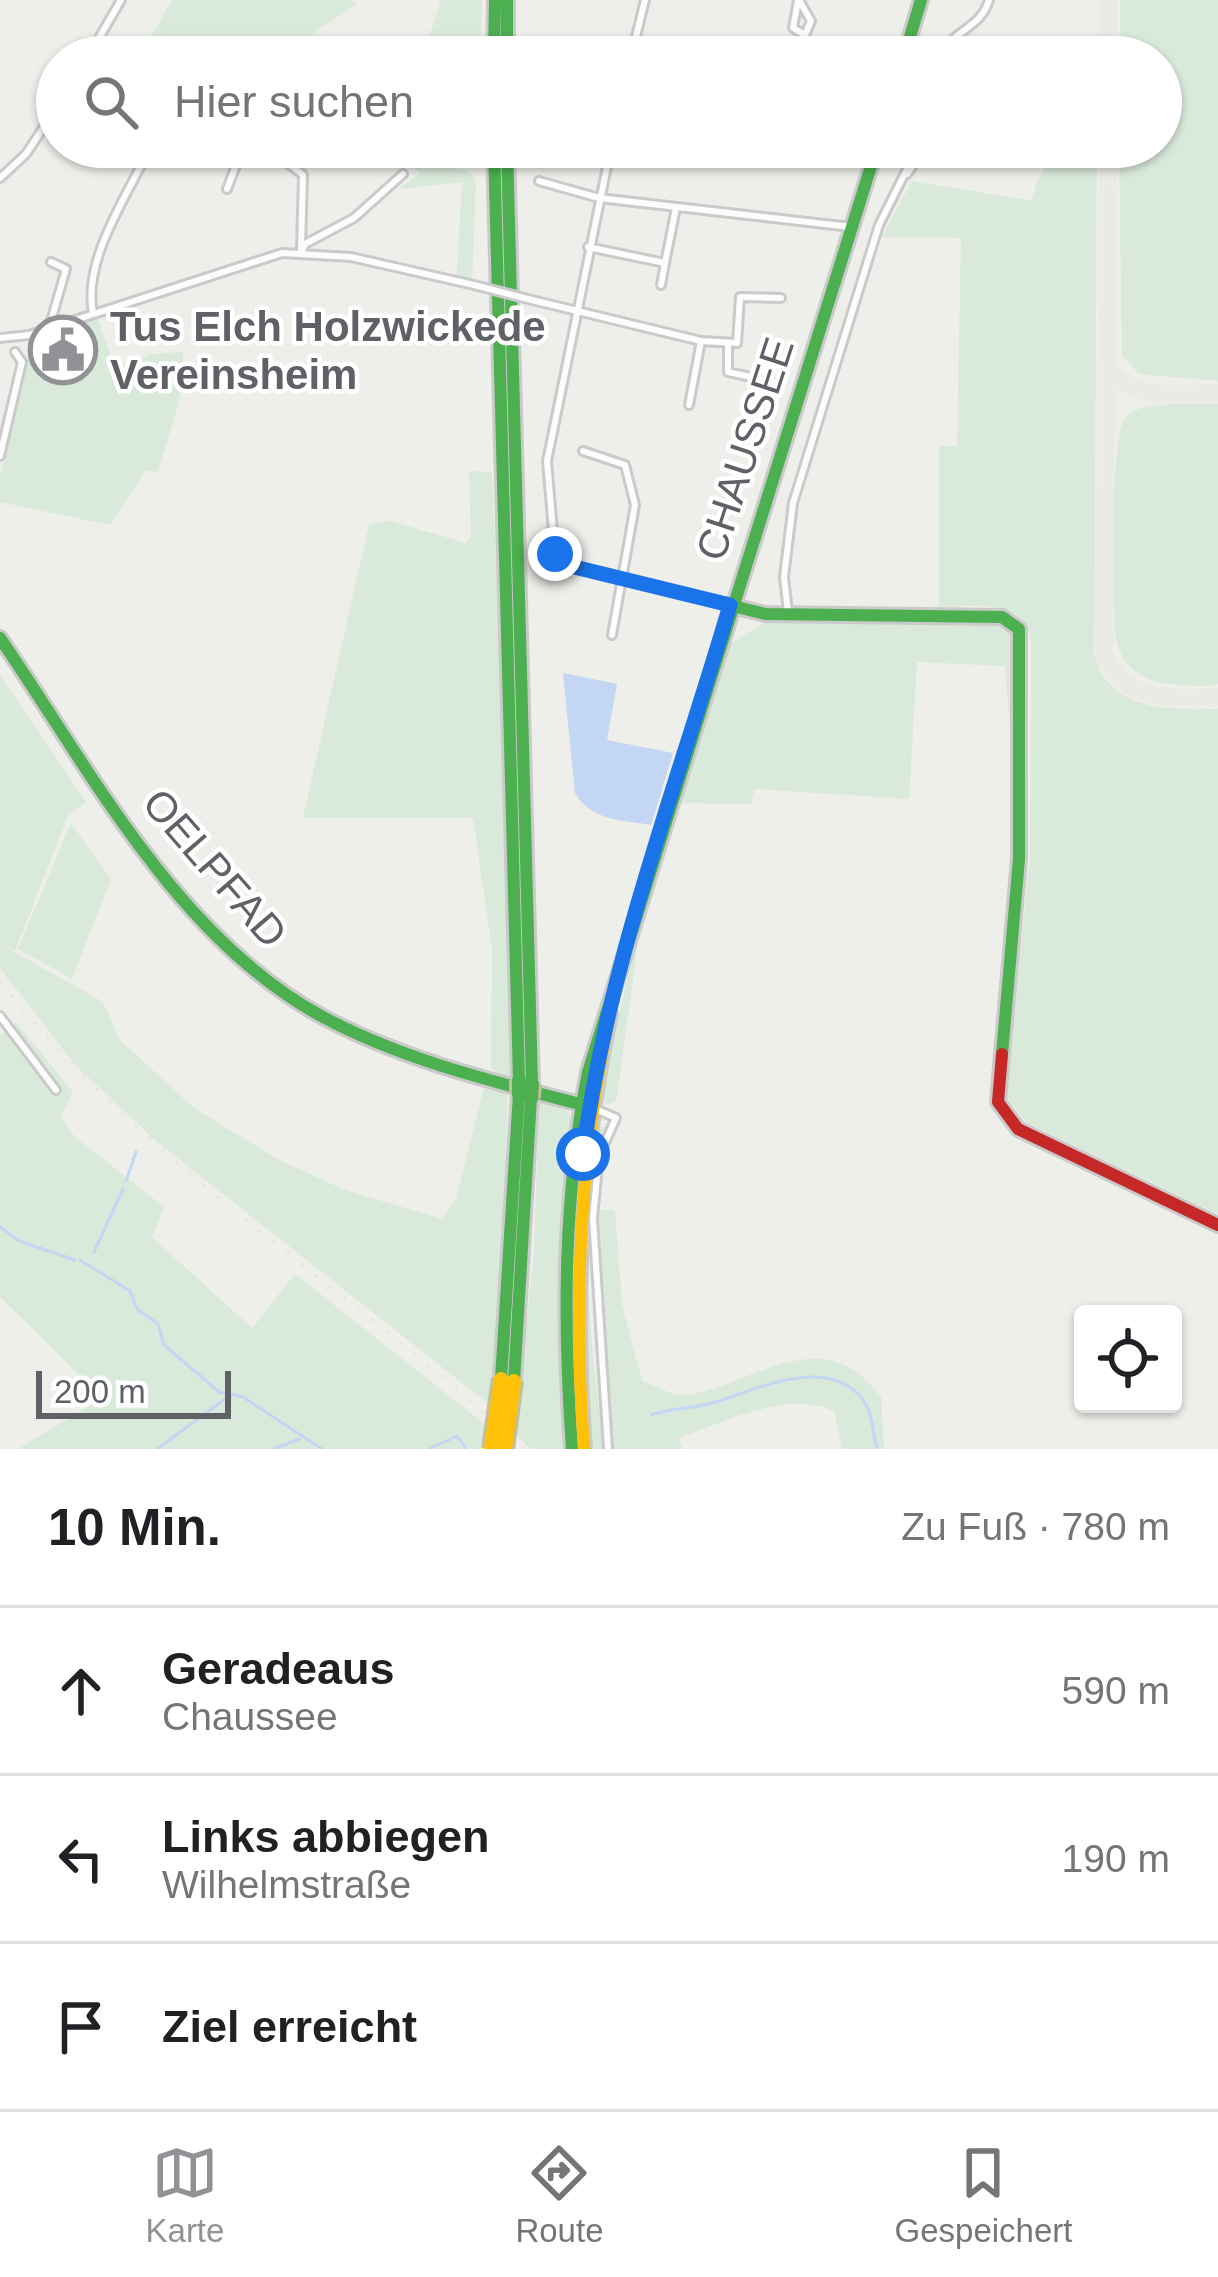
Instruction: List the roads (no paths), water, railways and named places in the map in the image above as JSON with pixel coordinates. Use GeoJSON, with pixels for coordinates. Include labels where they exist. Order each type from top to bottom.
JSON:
{"type":"FeatureCollection","features":[{"type":"Feature","properties":{"kind":"main road"},"geometry":{"type":"LineString","coordinates":[[494,36],[495,0]]}},
{"type":"Feature","properties":{"kind":"main road"},"geometry":{"type":"LineString","coordinates":[[507,0],[507,36]]}},
{"type":"Feature","properties":{"kind":"main road"},"geometry":{"type":"LineString","coordinates":[[910,36],[921,0]]}},
{"type":"Feature","properties":{"kind":"main road"},"geometry":{"type":"LineString","coordinates":[[495,168],[525,1089]]}},
{"type":"Feature","properties":{"kind":"main road"},"geometry":{"type":"LineString","coordinates":[[505,1449],[525,1089],[507,168]]}},
{"type":"Feature","properties":{"kind":"main road","name":"CHAUSSEE"},"geometry":{"type":"LineString","coordinates":[[586,1105],[637,910],[870,168]]}},
{"type":"Feature","properties":{"kind":"main road"},"geometry":{"type":"LineString","coordinates":[[730,605],[788,615],[1002,617],[1019,629],[1019,859],[998,1102],[1018,1129],[1218,1225]]}},
{"type":"Feature","properties":{"kind":"main road","name":"OELPFAD"},"geometry":{"type":"LineString","coordinates":[[0,638],[165,870],[261,974],[313,1011],[369,1038],[586,1105]]}},
{"type":"Feature","properties":{"kind":"main road"},"geometry":{"type":"LineString","coordinates":[[572,1449],[563,1273],[586,1105]]}},
{"type":"Feature","properties":{"kind":"main road"},"geometry":{"type":"LineString","coordinates":[[584,1449],[576,1250],[586,1105]]}},
{"type":"Feature","properties":{"kind":"main road"},"geometry":{"type":"LineString","coordinates":[[491,1449],[507,1380]]}},
{"type":"Feature","properties":{"kind":"street"},"geometry":{"type":"LineString","coordinates":[[100,36],[121,0]]}},
{"type":"Feature","properties":{"kind":"street"},"geometry":{"type":"LineString","coordinates":[[637,36],[645,0]]}},
{"type":"Feature","properties":{"kind":"street"},"geometry":{"type":"LineString","coordinates":[[799,0],[812,21],[805,35],[793,28],[799,0]]}},
{"type":"Feature","properties":{"kind":"street"},"geometry":{"type":"LineString","coordinates":[[954,36],[981,19],[989,0]]}},
{"type":"Feature","properties":{"kind":"street"},"geometry":{"type":"LineString","coordinates":[[0,178],[36,139]]}},
{"type":"Feature","properties":{"kind":"street"},"geometry":{"type":"LineString","coordinates":[[93,313],[92,287],[110,231],[140,168]]}},
{"type":"Feature","properties":{"kind":"street"},"geometry":{"type":"LineString","coordinates":[[227,188],[234,168]]}},
{"type":"Feature","properties":{"kind":"street"},"geometry":{"type":"LineString","coordinates":[[294,168],[303,175],[301,253]]}},
{"type":"Feature","properties":{"kind":"street"},"geometry":{"type":"LineString","coordinates":[[606,168],[547,461],[555,554],[562,564],[730,605]]}},
{"type":"Feature","properties":{"kind":"street"},"geometry":{"type":"LineString","coordinates":[[788,615],[784,577],[793,503],[879,225],[909,168]]}},
{"type":"Feature","properties":{"kind":"street"},"geometry":{"type":"LineString","coordinates":[[301,253],[305,244],[354,218],[403,173]]}},
{"type":"Feature","properties":{"kind":"street"},"geometry":{"type":"LineString","coordinates":[[538,181],[599,197],[851,227]]}},
{"type":"Feature","properties":{"kind":"street"},"geometry":{"type":"LineString","coordinates":[[661,285],[676,208]]}},
{"type":"Feature","properties":{"kind":"street"},"geometry":{"type":"LineString","coordinates":[[588,248],[665,263]]}},
{"type":"Feature","properties":{"kind":"street"},"geometry":{"type":"LineString","coordinates":[[0,338],[50,328],[262,258],[301,253],[351,256],[728,344],[739,340],[740,297],[782,298]]}},
{"type":"Feature","properties":{"kind":"street"},"geometry":{"type":"LineString","coordinates":[[50,328],[66,271],[51,262]]}},
{"type":"Feature","properties":{"kind":"street"},"geometry":{"type":"LineString","coordinates":[[689,405],[701,341]]}},
{"type":"Feature","properties":{"kind":"street"},"geometry":{"type":"LineString","coordinates":[[728,344],[728,372],[772,382]]}},
{"type":"Feature","properties":{"kind":"street"},"geometry":{"type":"LineString","coordinates":[[0,456],[22,362],[15,352]]}},
{"type":"Feature","properties":{"kind":"street"},"geometry":{"type":"LineString","coordinates":[[583,452],[625,465],[629,472],[634,505],[612,635]]}},
{"type":"Feature","properties":{"kind":"street"},"geometry":{"type":"LineString","coordinates":[[0,1016],[56,1090]]}},
{"type":"Feature","properties":{"kind":"street"},"geometry":{"type":"LineString","coordinates":[[586,1105],[616,1118],[599,1156],[593,1218],[608,1449]]}},
{"type":"Feature","properties":{"kind":"water"},"geometry":{"type":"Polygon","coordinates":[[[563,673],[617,684],[607,740],[673,753],[651,825],[598,814],[575,793],[563,673]]]}},
{"type":"Feature","properties":{"kind":"waterway"},"geometry":{"type":"LineString","coordinates":[[126,1181],[136,1152]]}},
{"type":"Feature","properties":{"kind":"waterway"},"geometry":{"type":"LineString","coordinates":[[94,1252],[123,1189]]}},
{"type":"Feature","properties":{"kind":"waterway"},"geometry":{"type":"LineString","coordinates":[[0,1227],[19,1241],[75,1260]]}},
{"type":"Feature","properties":{"kind":"waterway"},"geometry":{"type":"LineString","coordinates":[[80,1260],[130,1291],[137,1309],[158,1324],[164,1345],[219,1392],[243,1397],[322,1449]]}},
{"type":"Feature","properties":{"kind":"waterway"},"geometry":{"type":"LineString","coordinates":[[651,1415],[815,1377],[851,1388],[865,1403],[877,1449]]}},
{"type":"Feature","properties":{"kind":"waterway"},"geometry":{"type":"LineString","coordinates":[[157,1449],[232,1394]]}},
{"type":"Feature","properties":{"kind":"waterway"},"geometry":{"type":"LineString","coordinates":[[429,1449],[457,1436],[466,1449]]}},
{"type":"Feature","properties":{"kind":"waterway"},"geometry":{"type":"LineString","coordinates":[[274,1449],[299,1439]]}},
{"type":"Feature","properties":{"kind":"railway"},"geometry":{"type":"LineString","coordinates":[[0,981],[119,1111],[524,1449]]}},
{"type":"Feature","properties":{"kind":"place","name":"Tus Elch Holzwickede Vereinsheim"},"geometry":{"type":"Point","coordinates":[63,350]}}]}
